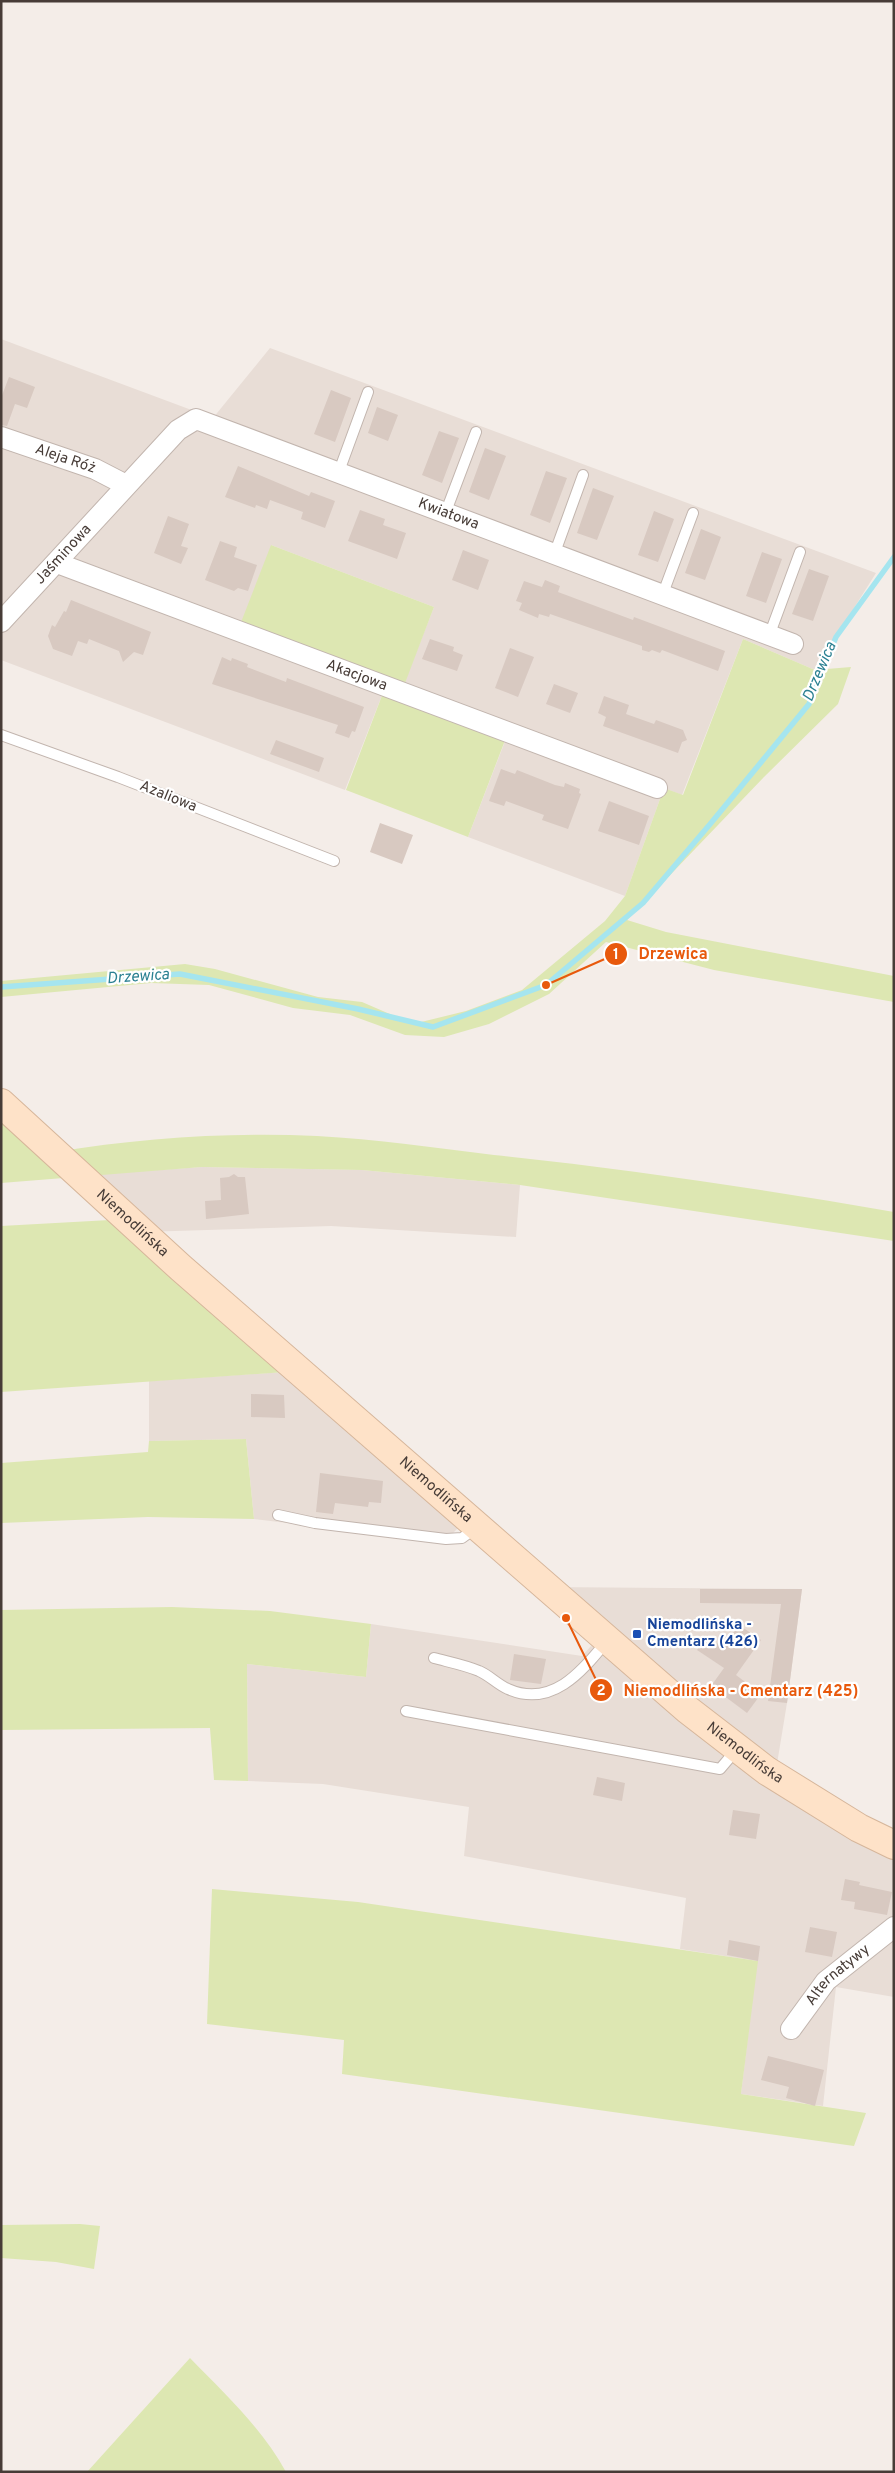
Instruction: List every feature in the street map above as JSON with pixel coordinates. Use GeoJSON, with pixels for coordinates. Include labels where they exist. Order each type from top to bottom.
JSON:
{"type":"FeatureCollection","features":[{"type":"Feature","properties":{"kind":"main road","name":"Niemodlińska"},"geometry":{"type":"LineString","coordinates":[[1,1103],[181,1268],[607,1641],[738,1748],[783,1781],[859,1828],[894,1845]]}},
{"type":"Feature","properties":{"kind":"street","name":"Kwiatowa"},"geometry":{"type":"LineString","coordinates":[[126,485],[178,430],[196,419],[792,644]]}},
{"type":"Feature","properties":{"kind":"street","name":"Aleja Róż"},"geometry":{"type":"LineString","coordinates":[[1,437],[95,469],[126,485]]}},
{"type":"Feature","properties":{"kind":"street","name":"Jaśminowa"},"geometry":{"type":"LineString","coordinates":[[1,622],[57,563],[126,485]]}},
{"type":"Feature","properties":{"kind":"street","name":"Akacjowa"},"geometry":{"type":"LineString","coordinates":[[57,563],[657,788]]}},
{"type":"Feature","properties":{"kind":"street","name":"Alternatywy"},"geometry":{"type":"LineString","coordinates":[[791,2029],[826,1981],[894,1927]]}},
{"type":"Feature","properties":{"kind":"lane"},"geometry":{"type":"LineString","coordinates":[[338,474],[368,392]]}},
{"type":"Feature","properties":{"kind":"lane"},"geometry":{"type":"LineString","coordinates":[[445,514],[476,432]]}},
{"type":"Feature","properties":{"kind":"lane"},"geometry":{"type":"LineString","coordinates":[[554,555],[584,475]]}},
{"type":"Feature","properties":{"kind":"lane"},"geometry":{"type":"LineString","coordinates":[[662,596],[693,513]]}},
{"type":"Feature","properties":{"kind":"lane"},"geometry":{"type":"LineString","coordinates":[[769,636],[800,552]]}},
{"type":"Feature","properties":{"kind":"lane","name":"Azaliowa"},"geometry":{"type":"LineString","coordinates":[[1,735],[118,777],[334,862]]}},
{"type":"Feature","properties":{"kind":"lane"},"geometry":{"type":"LineString","coordinates":[[278,1515],[315,1523],[446,1539],[462,1538],[477,1527]]}},
{"type":"Feature","properties":{"kind":"lane"},"geometry":{"type":"LineString","coordinates":[[434,1658],[480,1671],[507,1689],[530,1696],[548,1693],[564,1684],[590,1662],[607,1641]]}},
{"type":"Feature","properties":{"kind":"lane"},"geometry":{"type":"LineString","coordinates":[[406,1711],[720,1769],[738,1748]]}},
{"type":"Feature","properties":{"kind":"shaded area"},"geometry":{"type":"Polygon","coordinates":[[[1,339],[213,418],[270,348],[876,573],[815,670],[743,639],[682,795],[664,788],[625,896],[468,837],[509,731],[401,691],[434,607],[271,545],[386,685],[345,790],[1,660],[1,339]]]}},
{"type":"Feature","properties":{"kind":"shaded area"},"geometry":{"type":"Polygon","coordinates":[[[202,1167],[362,1170],[520,1185],[516,1237],[331,1226],[142,1232],[80,1175],[202,1167]]]}},
{"type":"Feature","properties":{"kind":"shaded area"},"geometry":{"type":"Polygon","coordinates":[[[299,1371],[458,1528],[444,1542],[254,1519],[246,1439],[149,1441],[149,1381],[299,1371]]]}},
{"type":"Feature","properties":{"kind":"shaded area"},"geometry":{"type":"Polygon","coordinates":[[[546,1587],[802,1589],[775,1776],[894,1845],[894,1997],[836,1987],[823,2106],[741,2094],[757,1961],[680,1949],[686,1898],[464,1856],[469,1807],[323,1784],[248,1781],[247,1664],[366,1677],[371,1624],[582,1656],[591,1646],[683,1707],[546,1587]]]}},
{"type":"Feature","properties":{"kind":"green space"},"geometry":{"type":"Polygon","coordinates":[[[271,545],[434,607],[402,691],[509,730],[468,837],[346,790],[386,685],[238,630],[271,545]]]}},
{"type":"Feature","properties":{"kind":"green space"},"geometry":{"type":"Polygon","coordinates":[[[743,639],[815,670],[851,667],[838,704],[764,777],[627,920],[666,932],[894,976],[894,1002],[714,970],[606,942],[549,994],[489,1024],[444,1037],[405,1035],[350,1015],[293,1008],[209,985],[151,983],[1,997],[1,981],[185,964],[215,969],[318,997],[362,1002],[413,1024],[466,1011],[522,990],[605,921],[625,896],[664,788],[683,795],[743,639]]]}},
{"type":"Feature","properties":{"kind":"green space"},"geometry":{"type":"Polygon","coordinates":[[[1,1103],[55,1152],[120,1143],[186,1137],[284,1135],[384,1141],[645,1173],[894,1212],[894,1241],[520,1185],[362,1170],[202,1167],[1,1183],[1,1103]]]}},
{"type":"Feature","properties":{"kind":"green space"},"geometry":{"type":"Polygon","coordinates":[[[128,1219],[299,1371],[1,1392],[1,1226],[128,1219]]]}},
{"type":"Feature","properties":{"kind":"green space"},"geometry":{"type":"Polygon","coordinates":[[[246,1439],[254,1519],[148,1517],[1,1523],[1,1463],[148,1452],[149,1441],[246,1439]]]}},
{"type":"Feature","properties":{"kind":"green space"},"geometry":{"type":"Polygon","coordinates":[[[172,1607],[270,1611],[371,1624],[366,1677],[247,1664],[248,1781],[214,1780],[210,1728],[1,1730],[1,1610],[172,1607]]]}},
{"type":"Feature","properties":{"kind":"green space"},"geometry":{"type":"Polygon","coordinates":[[[212,1889],[358,1902],[758,1961],[741,2094],[866,2113],[854,2146],[342,2074],[344,2040],[207,2024],[212,1889]]]}},
{"type":"Feature","properties":{"kind":"green space"},"geometry":{"type":"Polygon","coordinates":[[[80,2224],[100,2226],[94,2269],[56,2262],[1,2258],[1,2225],[80,2224]]]}},
{"type":"Feature","properties":{"kind":"green space"},"geometry":{"type":"Polygon","coordinates":[[[190,2358],[254,2426],[286,2472],[87,2472],[190,2358]]]}},
{"type":"Feature","properties":{"kind":"building"},"geometry":{"type":"Polygon","coordinates":[[[9,377],[35,387],[27,408],[15,404],[7,426],[1,425],[1,398],[9,377]]]}},
{"type":"Feature","properties":{"kind":"building"},"geometry":{"type":"Polygon","coordinates":[[[331,390],[351,398],[335,442],[314,434],[331,390]]]}},
{"type":"Feature","properties":{"kind":"building"},"geometry":{"type":"Polygon","coordinates":[[[377,407],[398,415],[388,441],[368,433],[377,407]]]}},
{"type":"Feature","properties":{"kind":"building"},"geometry":{"type":"Polygon","coordinates":[[[439,431],[459,438],[442,483],[422,475],[439,431]]]}},
{"type":"Feature","properties":{"kind":"building"},"geometry":{"type":"Polygon","coordinates":[[[485,448],[506,456],[489,500],[469,492],[485,448]]]}},
{"type":"Feature","properties":{"kind":"building"},"geometry":{"type":"Polygon","coordinates":[[[238,466],[309,496],[311,492],[335,501],[325,528],[301,519],[303,512],[270,500],[267,509],[256,505],[255,508],[225,497],[238,466]]]}},
{"type":"Feature","properties":{"kind":"building"},"geometry":{"type":"Polygon","coordinates":[[[546,471],[567,478],[550,523],[530,515],[546,471]]]}},
{"type":"Feature","properties":{"kind":"building"},"geometry":{"type":"Polygon","coordinates":[[[593,488],[614,496],[597,540],[577,533],[593,488]]]}},
{"type":"Feature","properties":{"kind":"building"},"geometry":{"type":"Polygon","coordinates":[[[360,510],[385,519],[383,525],[406,533],[397,559],[348,541],[360,510]]]}},
{"type":"Feature","properties":{"kind":"building"},"geometry":{"type":"Polygon","coordinates":[[[654,511],[674,519],[658,562],[638,555],[654,511]]]}},
{"type":"Feature","properties":{"kind":"building"},"geometry":{"type":"Polygon","coordinates":[[[168,516],[189,524],[181,546],[188,548],[181,564],[154,553],[168,516]]]}},
{"type":"Feature","properties":{"kind":"building"},"geometry":{"type":"Polygon","coordinates":[[[701,529],[721,537],[705,580],[685,573],[701,529]]]}},
{"type":"Feature","properties":{"kind":"building"},"geometry":{"type":"Polygon","coordinates":[[[220,541],[237,547],[234,557],[257,565],[248,591],[238,588],[234,591],[205,580],[220,541]]]}},
{"type":"Feature","properties":{"kind":"building"},"geometry":{"type":"Polygon","coordinates":[[[463,550],[489,560],[478,590],[452,580],[463,550]]]}},
{"type":"Feature","properties":{"kind":"building"},"geometry":{"type":"Polygon","coordinates":[[[762,552],[782,559],[766,603],[746,596],[762,552]]]}},
{"type":"Feature","properties":{"kind":"building"},"geometry":{"type":"Polygon","coordinates":[[[809,569],[829,576],[813,621],[792,614],[809,569]]]}},
{"type":"Feature","properties":{"kind":"building"},"geometry":{"type":"Polygon","coordinates":[[[545,580],[560,586],[558,592],[633,620],[634,617],[725,651],[718,671],[662,650],[660,653],[652,650],[649,652],[642,650],[642,646],[550,614],[549,617],[539,614],[538,618],[519,610],[522,603],[516,601],[524,581],[542,587],[545,580]]]}},
{"type":"Feature","properties":{"kind":"building"},"geometry":{"type":"Polygon","coordinates":[[[71,600],[151,632],[143,655],[134,652],[123,662],[119,651],[89,639],[87,644],[78,641],[72,656],[53,649],[48,636],[52,625],[55,627],[64,611],[66,612],[71,600]]]}},
{"type":"Feature","properties":{"kind":"building"},"geometry":{"type":"Polygon","coordinates":[[[430,639],[454,647],[453,651],[463,655],[457,671],[422,659],[430,639]]]}},
{"type":"Feature","properties":{"kind":"building"},"geometry":{"type":"Polygon","coordinates":[[[510,648],[534,657],[518,697],[495,688],[510,648]]]}},
{"type":"Feature","properties":{"kind":"building"},"geometry":{"type":"Polygon","coordinates":[[[222,657],[231,661],[232,658],[248,664],[247,667],[286,682],[287,678],[364,707],[355,732],[352,731],[349,738],[335,733],[338,725],[212,684],[222,657]]]}},
{"type":"Feature","properties":{"kind":"building"},"geometry":{"type":"Polygon","coordinates":[[[554,684],[578,693],[570,713],[546,704],[554,684]]]}},
{"type":"Feature","properties":{"kind":"building"},"geometry":{"type":"Polygon","coordinates":[[[604,696],[629,705],[626,714],[654,724],[656,720],[683,730],[687,740],[682,742],[678,753],[603,726],[606,717],[598,713],[604,696]]]}},
{"type":"Feature","properties":{"kind":"building"},"geometry":{"type":"Polygon","coordinates":[[[276,740],[324,758],[319,772],[270,754],[276,740]]]}},
{"type":"Feature","properties":{"kind":"building"},"geometry":{"type":"Polygon","coordinates":[[[501,769],[515,774],[517,770],[555,785],[564,787],[565,783],[580,789],[579,793],[581,794],[568,829],[542,820],[544,815],[506,801],[504,806],[489,801],[501,769]]]}},
{"type":"Feature","properties":{"kind":"building"},"geometry":{"type":"Polygon","coordinates":[[[609,801],[649,816],[639,845],[598,831],[609,801]]]}},
{"type":"Feature","properties":{"kind":"building"},"geometry":{"type":"Polygon","coordinates":[[[380,823],[413,835],[402,864],[370,852],[380,823]]]}},
{"type":"Feature","properties":{"kind":"building"},"geometry":{"type":"Polygon","coordinates":[[[234,1174],[238,1177],[245,1177],[249,1214],[206,1219],[205,1201],[221,1200],[220,1178],[229,1177],[234,1174]]]}},
{"type":"Feature","properties":{"kind":"building"},"geometry":{"type":"Polygon","coordinates":[[[251,1394],[284,1395],[285,1418],[251,1417],[251,1394]]]}},
{"type":"Feature","properties":{"kind":"building"},"geometry":{"type":"Polygon","coordinates":[[[320,1473],[383,1481],[381,1503],[369,1502],[368,1507],[335,1503],[333,1514],[316,1512],[320,1473]]]}},
{"type":"Feature","properties":{"kind":"building"},"geometry":{"type":"Polygon","coordinates":[[[700,1589],[802,1589],[787,1703],[768,1701],[781,1604],[700,1603],[700,1589]]]}},
{"type":"Feature","properties":{"kind":"building"},"geometry":{"type":"Polygon","coordinates":[[[739,1625],[761,1640],[736,1675],[761,1694],[747,1713],[711,1686],[724,1668],[697,1650],[706,1636],[723,1647],[739,1625]]]}},
{"type":"Feature","properties":{"kind":"building"},"geometry":{"type":"Polygon","coordinates":[[[514,1654],[546,1659],[541,1684],[510,1680],[514,1654]]]}},
{"type":"Feature","properties":{"kind":"building"},"geometry":{"type":"Polygon","coordinates":[[[597,1777],[625,1783],[622,1801],[593,1795],[597,1777]]]}},
{"type":"Feature","properties":{"kind":"building"},"geometry":{"type":"Polygon","coordinates":[[[733,1810],[760,1814],[756,1839],[729,1835],[733,1810]]]}},
{"type":"Feature","properties":{"kind":"building"},"geometry":{"type":"Polygon","coordinates":[[[845,1879],[860,1882],[859,1885],[892,1892],[887,1915],[854,1909],[855,1902],[841,1900],[845,1879]]]}},
{"type":"Feature","properties":{"kind":"building"},"geometry":{"type":"Polygon","coordinates":[[[810,1927],[837,1932],[832,1957],[805,1952],[810,1927]]]}},
{"type":"Feature","properties":{"kind":"building"},"geometry":{"type":"Polygon","coordinates":[[[729,1940],[760,1946],[758,1961],[727,1955],[729,1940]]]}},
{"type":"Feature","properties":{"kind":"building"},"geometry":{"type":"Polygon","coordinates":[[[768,2056],[824,2070],[815,2106],[786,2098],[789,2087],[761,2080],[768,2056]]]}},
{"type":"Feature","properties":{"kind":"waterway","name":"Drzewica"},"geometry":{"type":"LineString","coordinates":[[1,987],[180,974],[358,1009],[433,1027],[546,985],[643,903],[809,704],[836,637],[894,557]]}},
{"type":"Feature","properties":{"kind":"place","name":"Drzewica"},"geometry":{"type":"Point","coordinates":[546,985]}},
{"type":"Feature","properties":{"kind":"place","name":"Niemodlińska - Cmentarz (425)"},"geometry":{"type":"Point","coordinates":[566,1618]}},
{"type":"Feature","properties":{"kind":"place","name":"Niemodlińska - Cmentarz (426)"},"geometry":{"type":"Point","coordinates":[637,1634]}}]}
